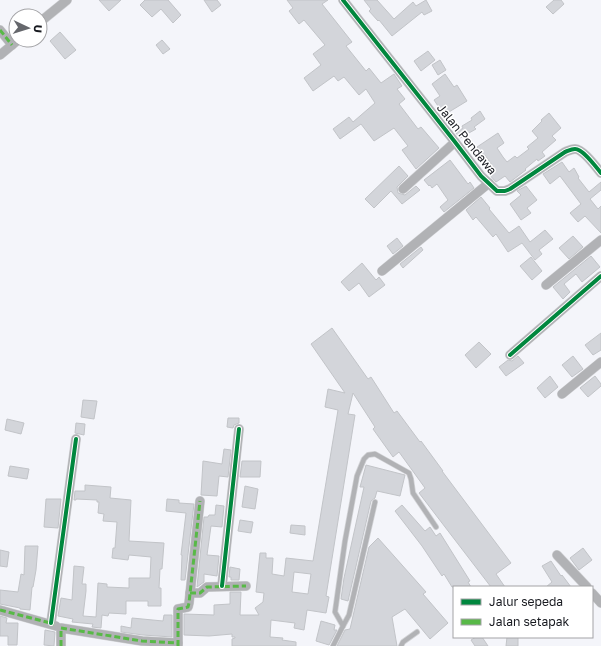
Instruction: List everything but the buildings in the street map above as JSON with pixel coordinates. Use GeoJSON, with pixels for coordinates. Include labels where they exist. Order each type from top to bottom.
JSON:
{"type":"FeatureCollection","features":[{"type":"Feature","properties":{"kind":"street"},"geometry":{"type":"LineString","coordinates":[[48,15],[67,0]]}},
{"type":"Feature","properties":{"kind":"street","name":"Jalan Pendawa"},"geometry":{"type":"LineString","coordinates":[[343,0],[480,176],[497,191],[505,191],[510,189],[565,152],[575,149],[584,154],[601,173]]}},
{"type":"Feature","properties":{"kind":"street"},"geometry":{"type":"LineString","coordinates":[[0,30],[8,36]]}},
{"type":"Feature","properties":{"kind":"street"},"geometry":{"type":"LineString","coordinates":[[0,55],[8,48]]}},
{"type":"Feature","properties":{"kind":"street"},"geometry":{"type":"LineString","coordinates":[[403,189],[455,142]]}},
{"type":"Feature","properties":{"kind":"street"},"geometry":{"type":"LineString","coordinates":[[382,270],[489,183]]}},
{"type":"Feature","properties":{"kind":"street"},"geometry":{"type":"LineString","coordinates":[[546,285],[601,240]]}},
{"type":"Feature","properties":{"kind":"street"},"geometry":{"type":"LineString","coordinates":[[510,355],[601,276]]}},
{"type":"Feature","properties":{"kind":"street"},"geometry":{"type":"LineString","coordinates":[[562,394],[601,362]]}},
{"type":"Feature","properties":{"kind":"street"},"geometry":{"type":"LineString","coordinates":[[222,586],[239,429]]}},
{"type":"Feature","properties":{"kind":"street"},"geometry":{"type":"LineString","coordinates":[[51,623],[76,439]]}},
{"type":"Feature","properties":{"kind":"street"},"geometry":{"type":"LineString","coordinates":[[0,610],[51,623],[62,628],[142,641],[178,645],[178,609],[189,606],[200,501]]}},
{"type":"Feature","properties":{"kind":"street"},"geometry":{"type":"LineString","coordinates":[[557,555],[586,586]]}},
{"type":"Feature","properties":{"kind":"street"},"geometry":{"type":"LineString","coordinates":[[190,593],[200,593],[207,587],[246,586]]}},
{"type":"Feature","properties":{"kind":"street"},"geometry":{"type":"LineString","coordinates":[[593,594],[601,603]]}},
{"type":"Feature","properties":{"kind":"street"},"geometry":{"type":"LineString","coordinates":[[61,646],[62,628]]}},
{"type":"Feature","properties":{"kind":"lane"},"geometry":{"type":"LineString","coordinates":[[342,626],[335,612],[345,541],[357,476],[364,459],[368,455],[375,454],[409,473],[412,479],[413,493],[436,527]]}},
{"type":"Feature","properties":{"kind":"lane"},"geometry":{"type":"LineString","coordinates":[[333,646],[349,615],[375,502]]}},
{"type":"Feature","properties":{"kind":"lane"},"geometry":{"type":"LineString","coordinates":[[401,646],[403,642],[417,632]]}},
{"type":"Feature","properties":{"kind":"marked path"},"geometry":{"type":"LineString","coordinates":[[0,30],[8,40]]}},
{"type":"Feature","properties":{"kind":"marked path"},"geometry":{"type":"LineString","coordinates":[[178,646],[178,609],[188,607],[189,603],[200,501]]}},
{"type":"Feature","properties":{"kind":"marked path"},"geometry":{"type":"LineString","coordinates":[[190,593],[200,593],[207,587],[246,586]]}},
{"type":"Feature","properties":{"kind":"marked path"},"geometry":{"type":"LineString","coordinates":[[0,610],[54,624]]}},
{"type":"Feature","properties":{"kind":"marked path"},"geometry":{"type":"LineString","coordinates":[[61,646],[61,628],[142,641],[178,643]]}},
{"type":"Feature","properties":{"kind":"cycle path"},"geometry":{"type":"LineString","coordinates":[[343,0],[481,176],[497,191],[505,191],[510,189],[565,152],[574,149],[582,152],[601,173]]}},
{"type":"Feature","properties":{"kind":"cycle path"},"geometry":{"type":"LineString","coordinates":[[510,355],[601,276]]}},
{"type":"Feature","properties":{"kind":"cycle path"},"geometry":{"type":"LineString","coordinates":[[222,586],[239,429]]}},
{"type":"Feature","properties":{"kind":"cycle path"},"geometry":{"type":"LineString","coordinates":[[51,623],[76,439]]}}]}
